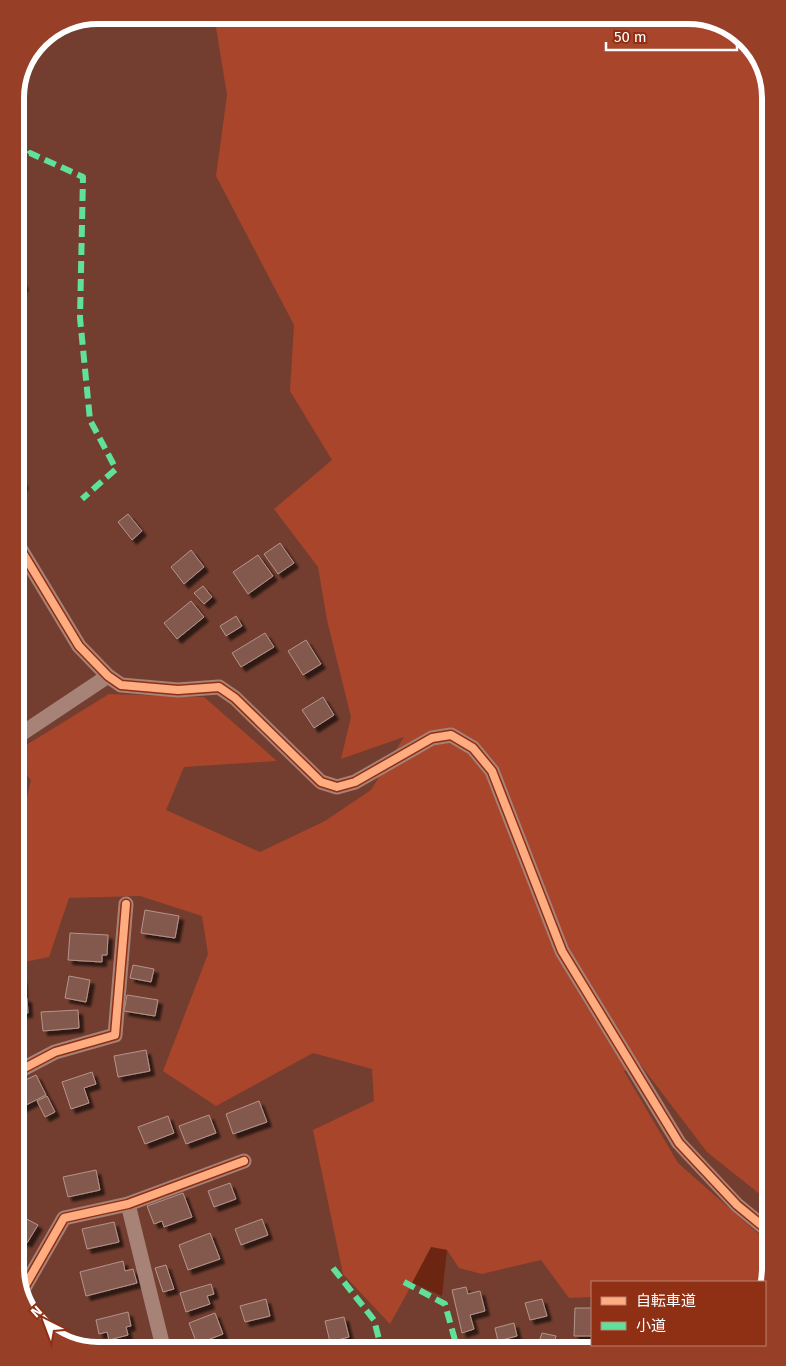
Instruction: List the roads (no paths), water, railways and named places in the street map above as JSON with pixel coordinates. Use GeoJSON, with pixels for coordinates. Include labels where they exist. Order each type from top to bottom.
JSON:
{"type":"FeatureCollection","features":[{"type":"Feature","properties":{"kind":"street"},"geometry":{"type":"LineString","coordinates":[[24,555],[79,646],[120,686],[178,690],[219,687],[235,698],[321,782],[337,787],[355,782],[432,738],[451,735],[473,748],[492,772],[562,951],[679,1143],[737,1205],[762,1226]]}},
{"type":"Feature","properties":{"kind":"street"},"geometry":{"type":"LineString","coordinates":[[24,732],[108,676]]}},
{"type":"Feature","properties":{"kind":"street"},"geometry":{"type":"LineString","coordinates":[[24,1068],[54,1052],[115,1035],[126,904]]}},
{"type":"Feature","properties":{"kind":"street"},"geometry":{"type":"LineString","coordinates":[[26,1285],[64,1218],[128,1204],[244,1161]]}},
{"type":"Feature","properties":{"kind":"street"},"geometry":{"type":"LineString","coordinates":[[128,1204],[162,1342]]}}]}
